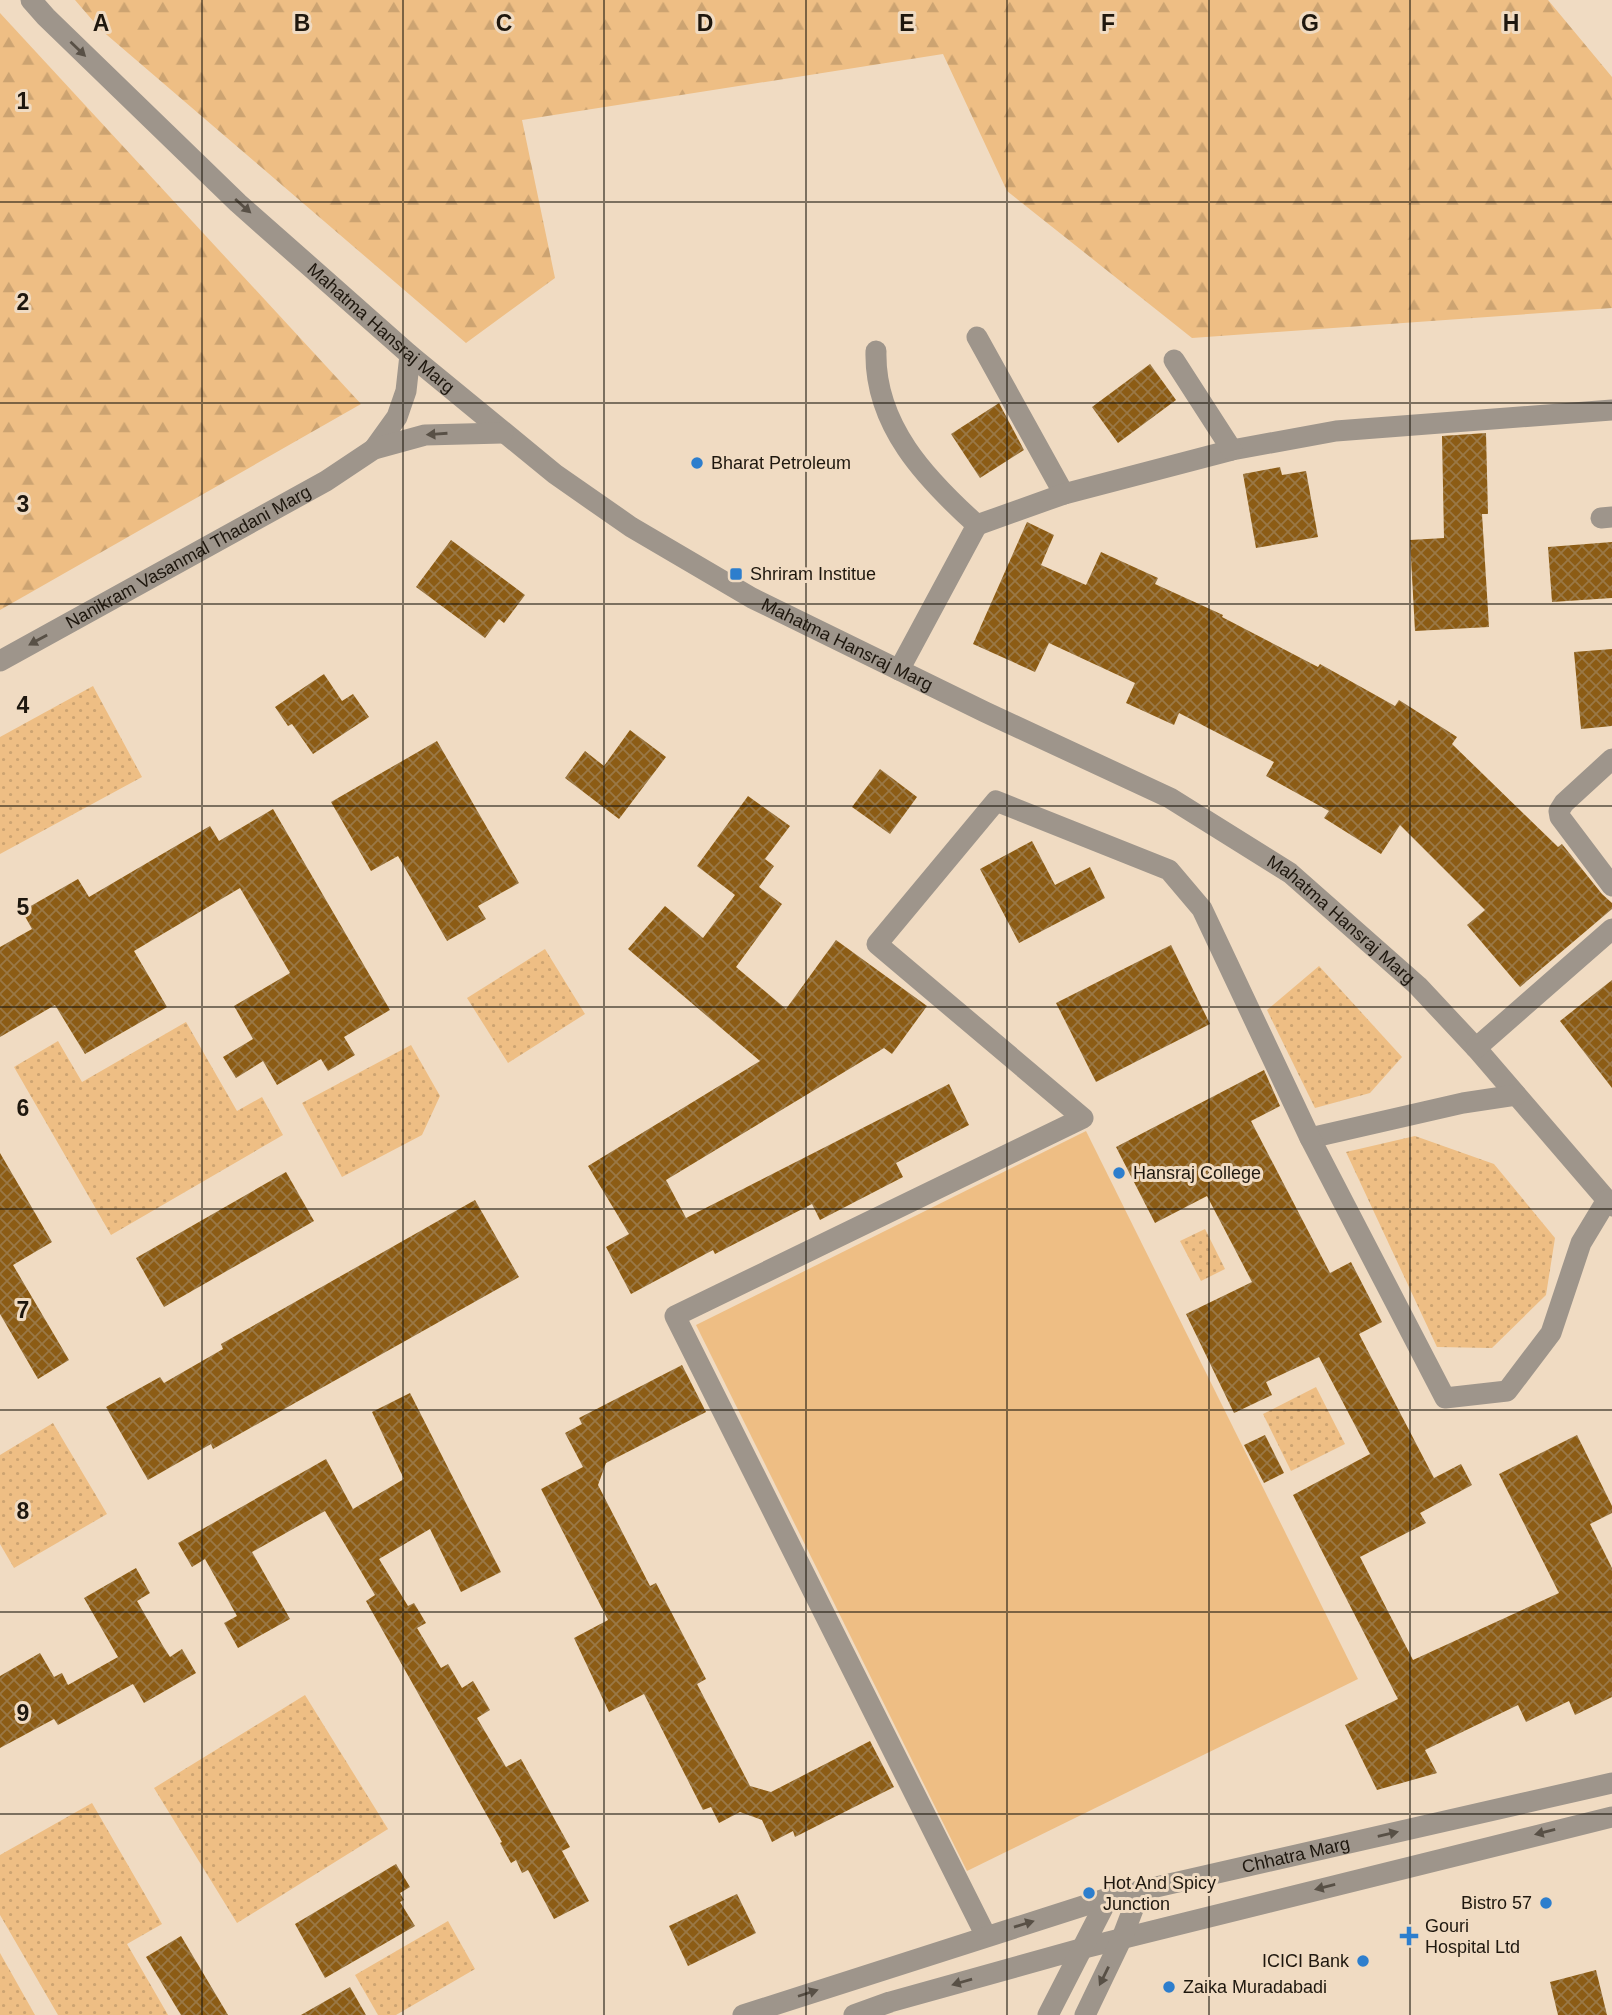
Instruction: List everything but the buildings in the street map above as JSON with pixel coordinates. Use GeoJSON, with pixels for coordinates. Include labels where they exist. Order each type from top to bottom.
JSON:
{"type":"FeatureCollection","features":[{"type":"Feature","properties":{"kind":"street","name":"Mahatma Hansraj Marg"},"geometry":{"type":"LineString","coordinates":[[31,0],[238,203],[410,355],[562,479],[631,527],[752,598],[1170,798],[1290,873],[1418,986],[1476,1048],[1609,1203]]}},
{"type":"Feature","properties":{"kind":"street"},"geometry":{"type":"LineString","coordinates":[[977,337],[1064,494]]}},
{"type":"Feature","properties":{"kind":"street"},"geometry":{"type":"LineString","coordinates":[[876,351],[878,384],[891,424],[908,453],[950,500],[977,525]]}},
{"type":"Feature","properties":{"kind":"street"},"geometry":{"type":"LineString","coordinates":[[374,449],[397,417],[406,391],[410,355]]}},
{"type":"Feature","properties":{"kind":"street"},"geometry":{"type":"LineString","coordinates":[[1174,360],[1232,450]]}},
{"type":"Feature","properties":{"kind":"street"},"geometry":{"type":"LineString","coordinates":[[899,670],[977,525],[1064,494],[1232,450],[1336,431],[1612,410]]}},
{"type":"Feature","properties":{"kind":"street"},"geometry":{"type":"LineString","coordinates":[[374,449],[425,435],[503,433]]}},
{"type":"Feature","properties":{"kind":"street","name":"Nanikram Vasanmal Thadani Marg"},"geometry":{"type":"LineString","coordinates":[[0,661],[326,481],[374,449]]}},
{"type":"Feature","properties":{"kind":"street"},"geometry":{"type":"LineString","coordinates":[[1612,759],[1564,803],[1559,811],[1560,817],[1612,886]]}},
{"type":"Feature","properties":{"kind":"street"},"geometry":{"type":"LineString","coordinates":[[986,1936],[675,1316],[1083,1118],[877,944],[996,801],[1169,870],[1202,909],[1311,1138],[1445,1398],[1507,1391],[1551,1333],[1581,1243],[1609,1203]]}},
{"type":"Feature","properties":{"kind":"street"},"geometry":{"type":"LineString","coordinates":[[1476,1048],[1612,929]]}},
{"type":"Feature","properties":{"kind":"street"},"geometry":{"type":"LineString","coordinates":[[1311,1138],[1463,1103],[1516,1095]]}},
{"type":"Feature","properties":{"kind":"street","name":"Chhatra Marg"},"geometry":{"type":"LineString","coordinates":[[743,2015],[1108,1898],[1612,1783]]}},
{"type":"Feature","properties":{"kind":"street"},"geometry":{"type":"LineString","coordinates":[[854,2015],[887,2008],[1122,1938],[1612,1817]]}},
{"type":"Feature","properties":{"kind":"street"},"geometry":{"type":"LineString","coordinates":[[1085,2015],[1122,1938],[1140,1891]]}},
{"type":"Feature","properties":{"kind":"street"},"geometry":{"type":"LineString","coordinates":[[1048,2015],[1108,1898]]}},
{"type":"Feature","properties":{"kind":"green space"},"geometry":{"type":"Polygon","coordinates":[[[75,0],[1548,0],[1612,77],[1612,308],[1192,338],[1007,191],[943,54],[522,120],[555,278],[466,343],[100,29],[75,0]]]}},
{"type":"Feature","properties":{"kind":"green space"},"geometry":{"type":"Polygon","coordinates":[[[0,13],[361,404],[0,610],[0,13]]]}},
{"type":"Feature","properties":{"kind":"green space"},"geometry":{"type":"Polygon","coordinates":[[[93,686],[142,777],[0,854],[0,737],[93,686]]]}},
{"type":"Feature","properties":{"kind":"green space"},"geometry":{"type":"Polygon","coordinates":[[[545,949],[585,1014],[508,1063],[467,998],[545,949]]]}},
{"type":"Feature","properties":{"kind":"green space"},"geometry":{"type":"Polygon","coordinates":[[[1319,966],[1402,1057],[1370,1093],[1315,1108],[1267,1010],[1319,966]]]}},
{"type":"Feature","properties":{"kind":"green space"},"geometry":{"type":"Polygon","coordinates":[[[186,1022],[237,1111],[262,1097],[283,1135],[111,1235],[14,1067],[58,1041],[82,1082],[186,1022]]]}},
{"type":"Feature","properties":{"kind":"green space"},"geometry":{"type":"Polygon","coordinates":[[[411,1045],[440,1096],[422,1135],[342,1177],[302,1103],[411,1045]]]}},
{"type":"Feature","properties":{"kind":"green space"},"geometry":{"type":"Polygon","coordinates":[[[1086,1131],[1358,1679],[967,1871],[696,1325],[1086,1131]]]}},
{"type":"Feature","properties":{"kind":"green space"},"geometry":{"type":"Polygon","coordinates":[[[1415,1136],[1494,1164],[1555,1238],[1546,1295],[1492,1348],[1437,1347],[1346,1152],[1415,1136]]]}},
{"type":"Feature","properties":{"kind":"green space"},"geometry":{"type":"Polygon","coordinates":[[[1205,1229],[1225,1269],[1201,1281],[1180,1241],[1205,1229]]]}},
{"type":"Feature","properties":{"kind":"green space"},"geometry":{"type":"Polygon","coordinates":[[[1316,1387],[1345,1444],[1291,1471],[1263,1414],[1316,1387]]]}},
{"type":"Feature","properties":{"kind":"green space"},"geometry":{"type":"Polygon","coordinates":[[[53,1423],[107,1514],[14,1568],[0,1544],[0,1455],[53,1423]]]}},
{"type":"Feature","properties":{"kind":"green space"},"geometry":{"type":"Polygon","coordinates":[[[305,1695],[388,1829],[237,1923],[154,1788],[305,1695]]]}},
{"type":"Feature","properties":{"kind":"green space"},"geometry":{"type":"Polygon","coordinates":[[[92,1803],[162,1924],[127,1944],[168,2015],[58,2015],[0,1915],[0,1855],[92,1803]]]}},
{"type":"Feature","properties":{"kind":"green space"},"geometry":{"type":"Polygon","coordinates":[[[448,1921],[475,1969],[396,2015],[378,2015],[355,1975],[448,1921]]]}},
{"type":"Feature","properties":{"kind":"green space"},"geometry":{"type":"Polygon","coordinates":[[[0,1953],[35,2015],[0,2015],[0,1953]]]}},
{"type":"Feature","properties":{"kind":"place","name":"Bharat Petroleum"},"geometry":{"type":"Point","coordinates":[697,463]}},
{"type":"Feature","properties":{"kind":"place","name":"Shriram Institue"},"geometry":{"type":"Point","coordinates":[736,574]}},
{"type":"Feature","properties":{"kind":"place","name":"Hansraj College"},"geometry":{"type":"Point","coordinates":[1119,1173]}},
{"type":"Feature","properties":{"kind":"place","name":"Hot And Spicy Junction"},"geometry":{"type":"Point","coordinates":[1089,1893]}},
{"type":"Feature","properties":{"kind":"place","name":"Bistro 57"},"geometry":{"type":"Point","coordinates":[1546,1903]}},
{"type":"Feature","properties":{"kind":"place","name":"Gouri Hospital Ltd"},"geometry":{"type":"Point","coordinates":[1409,1936]}},
{"type":"Feature","properties":{"kind":"place","name":"ICICI Bank"},"geometry":{"type":"Point","coordinates":[1363,1961]}},
{"type":"Feature","properties":{"kind":"place","name":"Zaika Muradabadi"},"geometry":{"type":"Point","coordinates":[1169,1987]}}]}
